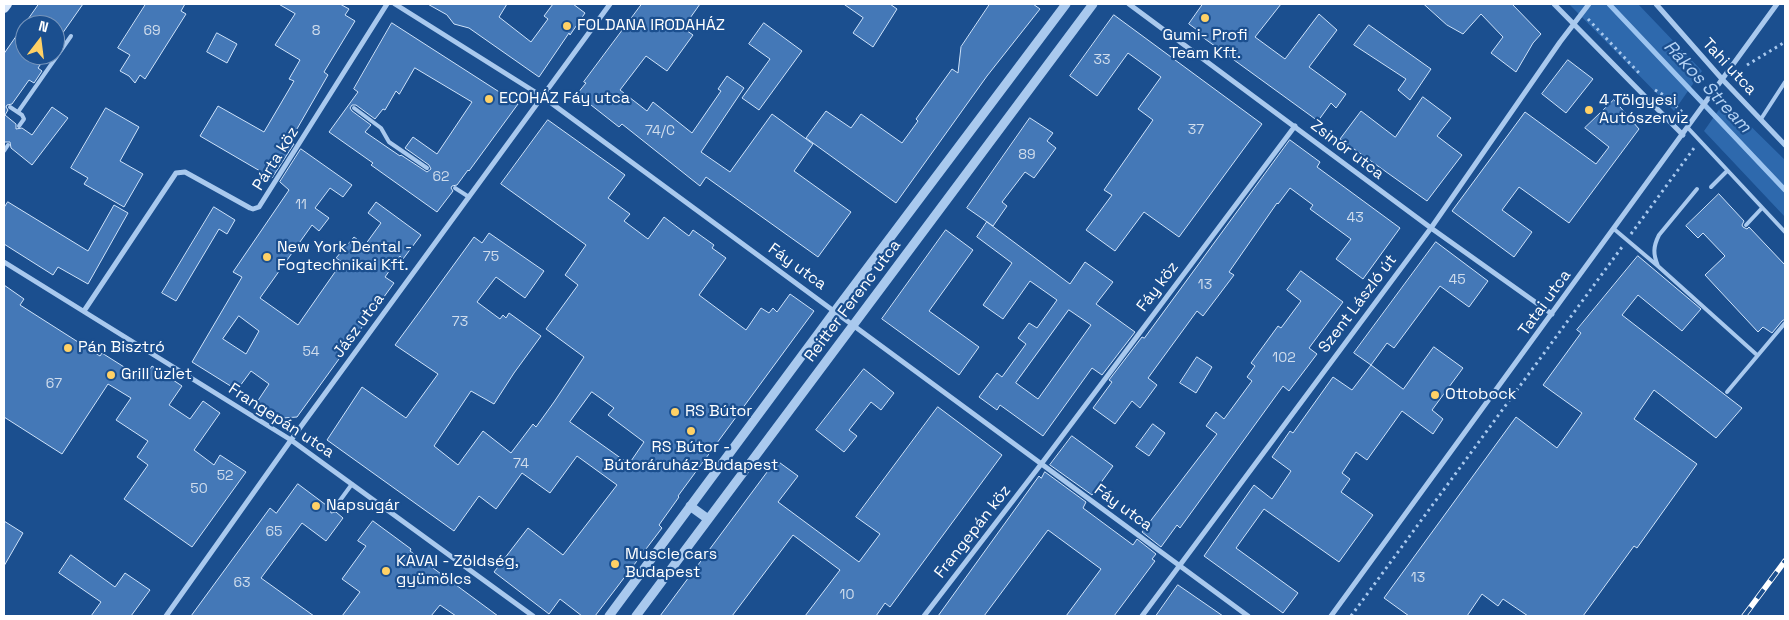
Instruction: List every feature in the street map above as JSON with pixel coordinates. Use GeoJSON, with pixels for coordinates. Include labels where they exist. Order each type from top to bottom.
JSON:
{"type":"FeatureCollection","features":[{"type":"Feature","properties":{"kind":"main road"},"geometry":{"type":"LineString","coordinates":[[4,8],[7,4]]}},
{"type":"Feature","properties":{"kind":"street","name":"Párta köz"},"geometry":{"type":"LineString","coordinates":[[84,311],[176,173],[185,172],[250,208],[259,207],[387,4]]}},
{"type":"Feature","properties":{"kind":"street","name":"Fáy utca"},"geometry":{"type":"LineString","coordinates":[[395,4],[543,97],[835,310],[1248,616]]}},
{"type":"Feature","properties":{"kind":"street","name":"Jász utca"},"geometry":{"type":"LineString","coordinates":[[166,616],[610,4]]}},
{"type":"Feature","properties":{"kind":"street","name":"Reitter Ferenc utca"},"geometry":{"type":"LineString","coordinates":[[609,616],[835,310],[1066,4]]}},
{"type":"Feature","properties":{"kind":"street","name":"Reitter Ferenc utca"},"geometry":{"type":"LineString","coordinates":[[636,616],[1093,4]]}},
{"type":"Feature","properties":{"kind":"street","name":"Zsinór utca"},"geometry":{"type":"LineString","coordinates":[[1129,4],[1431,228],[1552,314]]}},
{"type":"Feature","properties":{"kind":"street"},"geometry":{"type":"LineString","coordinates":[[1554,4],[1683,135]]}},
{"type":"Feature","properties":{"kind":"street","name":"Szent László út"},"geometry":{"type":"LineString","coordinates":[[1142,616],[1431,228],[1589,4]]}},
{"type":"Feature","properties":{"kind":"street","name":"Tahi utca"},"geometry":{"type":"LineString","coordinates":[[1656,4],[1722,79],[1785,145]]}},
{"type":"Feature","properties":{"kind":"street","name":"Tatai utca"},"geometry":{"type":"LineString","coordinates":[[1331,616],[1777,4]]}},
{"type":"Feature","properties":{"kind":"street","name":"Fáy köz"},"geometry":{"type":"LineString","coordinates":[[1042,463],[1294,126]]}},
{"type":"Feature","properties":{"kind":"street","name":"Frangepán utca"},"geometry":{"type":"LineString","coordinates":[[4,262],[292,440],[533,616]]}},
{"type":"Feature","properties":{"kind":"street","name":"Frangepán köz"},"geometry":{"type":"LineString","coordinates":[[924,616],[1042,463]]}},
{"type":"Feature","properties":{"kind":"street"},"geometry":{"type":"LineString","coordinates":[[690,506],[708,519]]}},
{"type":"Feature","properties":{"kind":"lane"},"geometry":{"type":"LineString","coordinates":[[18,112],[70,36]]}},
{"type":"Feature","properties":{"kind":"lane"},"geometry":{"type":"LineString","coordinates":[[1761,119],[1785,82]]}},
{"type":"Feature","properties":{"kind":"lane"},"geometry":{"type":"LineString","coordinates":[[10,107],[22,115],[24,119],[20,126]]}},
{"type":"Feature","properties":{"kind":"lane"},"geometry":{"type":"LineString","coordinates":[[354,108],[381,128],[389,142],[427,168]]}},
{"type":"Feature","properties":{"kind":"lane"},"geometry":{"type":"LineString","coordinates":[[1688,128],[1726,171],[1785,232]]}},
{"type":"Feature","properties":{"kind":"lane"},"geometry":{"type":"LineString","coordinates":[[4,151],[8,145]]}},
{"type":"Feature","properties":{"kind":"lane"},"geometry":{"type":"LineString","coordinates":[[1711,187],[1726,171]]}},
{"type":"Feature","properties":{"kind":"lane"},"geometry":{"type":"LineString","coordinates":[[455,188],[469,197]]}},
{"type":"Feature","properties":{"kind":"lane"},"geometry":{"type":"LineString","coordinates":[[1659,266],[1655,257],[1655,244],[1659,236],[1697,189]]}},
{"type":"Feature","properties":{"kind":"lane"},"geometry":{"type":"LineString","coordinates":[[1746,225],[1762,208]]}},
{"type":"Feature","properties":{"kind":"lane"},"geometry":{"type":"LineString","coordinates":[[1614,229],[1659,266],[1757,355]]}},
{"type":"Feature","properties":{"kind":"lane"},"geometry":{"type":"LineString","coordinates":[[1727,392],[1785,323]]}},
{"type":"Feature","properties":{"kind":"lane"},"geometry":{"type":"LineString","coordinates":[[333,510],[352,484]]}},
{"type":"Feature","properties":{"kind":"path"},"geometry":{"type":"LineString","coordinates":[[1582,12],[1642,76]]}},
{"type":"Feature","properties":{"kind":"path"},"geometry":{"type":"LineString","coordinates":[[1746,65],[1785,42]]}},
{"type":"Feature","properties":{"kind":"path"},"geometry":{"type":"LineString","coordinates":[[1649,84],[1656,91],[1675,103],[1692,122]]}},
{"type":"Feature","properties":{"kind":"path"},"geometry":{"type":"LineString","coordinates":[[1351,616],[1627,240],[1698,140]]}},
{"type":"Feature","properties":{"kind":"shaded area"},"geometry":{"type":"Polygon","coordinates":[[[1569,4],[1638,4],[1702,71],[1674,111],[1569,4]]]}},
{"type":"Feature","properties":{"kind":"shaded area"},"geometry":{"type":"Polygon","coordinates":[[[1725,101],[1785,160],[1785,217],[1704,131],[1725,101]]]}},
{"type":"Feature","properties":{"kind":"building"},"geometry":{"type":"Polygon","coordinates":[[[39,4],[83,4],[65,30],[65,15],[31,15],[39,4]]]}},
{"type":"Feature","properties":{"kind":"building"},"geometry":{"type":"Polygon","coordinates":[[[146,4],[185,4],[181,11],[186,14],[145,79],[140,75],[135,83],[129,76],[120,71],[130,55],[118,48],[146,4]]]}},
{"type":"Feature","properties":{"kind":"building"},"geometry":{"type":"Polygon","coordinates":[[[279,4],[340,4],[349,9],[345,15],[355,21],[324,72],[328,75],[290,141],[294,144],[272,178],[200,136],[218,106],[264,132],[294,81],[289,79],[300,60],[275,45],[295,14],[279,4]]]}},
{"type":"Feature","properties":{"kind":"building"},"geometry":{"type":"Polygon","coordinates":[[[428,4],[507,4],[499,17],[531,42],[548,19],[544,16],[553,4],[573,4],[585,13],[539,77],[469,28],[454,24],[447,15],[428,4]]]}},
{"type":"Feature","properties":{"kind":"building"},"geometry":{"type":"Polygon","coordinates":[[[642,4],[700,4],[683,28],[693,35],[667,71],[646,56],[620,90],[647,111],[653,102],[692,133],[721,91],[718,89],[727,76],[744,88],[701,152],[730,172],[772,114],[813,144],[794,171],[851,212],[818,257],[706,177],[700,186],[622,124],[619,127],[577,94],[642,4]]]}},
{"type":"Feature","properties":{"kind":"building"},"geometry":{"type":"Polygon","coordinates":[[[844,4],[890,4],[897,9],[873,47],[853,33],[863,18],[844,4]]]}},
{"type":"Feature","properties":{"kind":"building"},"geometry":{"type":"Polygon","coordinates":[[[990,4],[1033,4],[1040,9],[987,76],[896,203],[806,138],[826,111],[851,128],[861,114],[902,143],[918,121],[916,119],[952,69],[958,73],[961,47],[990,4]]]}},
{"type":"Feature","properties":{"kind":"building"},"geometry":{"type":"Polygon","coordinates":[[[1203,4],[1281,4],[1255,37],[1285,59],[1319,14],[1337,30],[1309,67],[1346,94],[1336,108],[1331,103],[1318,121],[1201,36],[1204,35],[1189,24],[1203,4]]]}},
{"type":"Feature","properties":{"kind":"building"},"geometry":{"type":"Polygon","coordinates":[[[1424,4],[1512,4],[1541,34],[1533,43],[1516,72],[1491,53],[1503,37],[1481,14],[1463,34],[1447,25],[1424,4]]]}},
{"type":"Feature","properties":{"kind":"building"},"geometry":{"type":"Polygon","coordinates":[[[1114,15],[1262,124],[1179,237],[1144,212],[1115,251],[1086,230],[1112,195],[1104,190],[1153,120],[1138,109],[1161,77],[1128,53],[1097,96],[1070,76],[1114,15]]]}},
{"type":"Feature","properties":{"kind":"building"},"geometry":{"type":"Polygon","coordinates":[[[392,23],[518,104],[469,171],[457,185],[452,186],[453,191],[437,212],[371,165],[373,163],[329,132],[358,92],[354,89],[392,23]],[[415,68],[399,94],[396,91],[385,110],[383,109],[375,119],[356,105],[352,105],[350,108],[371,125],[365,132],[427,172],[431,169],[429,165],[405,148],[413,137],[437,154],[472,102],[415,68]]]}},
{"type":"Feature","properties":{"kind":"building"},"geometry":{"type":"Polygon","coordinates":[[[764,23],[802,51],[759,110],[742,98],[770,59],[749,44],[764,23]]]}},
{"type":"Feature","properties":{"kind":"building"},"geometry":{"type":"Polygon","coordinates":[[[1369,25],[1431,69],[1410,100],[1398,90],[1406,79],[1354,45],[1369,25]]]}},
{"type":"Feature","properties":{"kind":"building"},"geometry":{"type":"Polygon","coordinates":[[[217,33],[237,44],[227,63],[207,52],[217,33]]]}},
{"type":"Feature","properties":{"kind":"building"},"geometry":{"type":"Polygon","coordinates":[[[15,38],[15,65],[40,65],[38,68],[42,71],[34,83],[29,80],[12,104],[6,107],[8,110],[5,115],[16,124],[16,129],[22,128],[32,135],[52,107],[68,118],[32,165],[11,148],[10,142],[4,142],[4,54],[15,38]]]}},
{"type":"Feature","properties":{"kind":"building"},"geometry":{"type":"Polygon","coordinates":[[[1568,60],[1593,79],[1566,113],[1542,94],[1568,60]]]}},
{"type":"Feature","properties":{"kind":"building"},"geometry":{"type":"Polygon","coordinates":[[[1423,97],[1451,118],[1437,136],[1462,155],[1427,201],[1340,139],[1361,111],[1395,137],[1423,97]]]}},
{"type":"Feature","properties":{"kind":"building"},"geometry":{"type":"Polygon","coordinates":[[[1614,100],[1639,129],[1569,223],[1519,187],[1502,210],[1532,232],[1514,257],[1452,211],[1525,112],[1596,164],[1609,147],[1585,128],[1614,100]]]}},
{"type":"Feature","properties":{"kind":"building"},"geometry":{"type":"Polygon","coordinates":[[[106,108],[139,127],[120,161],[143,174],[124,207],[84,184],[88,178],[71,168],[106,108]]]}},
{"type":"Feature","properties":{"kind":"building"},"geometry":{"type":"Polygon","coordinates":[[[1030,118],[1053,133],[1047,141],[1056,148],[1034,178],[1025,172],[1002,202],[1007,206],[993,226],[967,208],[1030,118]]]}},
{"type":"Feature","properties":{"kind":"building"},"geometry":{"type":"Polygon","coordinates":[[[548,120],[625,175],[608,198],[630,214],[624,221],[648,239],[664,217],[689,236],[693,230],[714,245],[712,248],[726,258],[699,295],[746,330],[761,308],[769,313],[773,308],[777,312],[790,294],[814,311],[678,496],[659,525],[662,528],[595,616],[582,616],[560,599],[549,614],[494,572],[528,528],[563,555],[617,485],[577,456],[550,493],[522,473],[496,509],[479,496],[454,531],[327,440],[362,387],[406,418],[438,374],[395,345],[474,237],[482,243],[489,233],[544,271],[525,298],[496,277],[477,302],[500,319],[503,315],[506,318],[509,313],[541,336],[494,404],[471,391],[434,446],[458,465],[483,431],[511,453],[533,424],[536,427],[554,402],[584,357],[546,329],[578,285],[565,275],[586,245],[501,184],[548,120]],[[592,392],[570,422],[629,464],[644,442],[608,415],[614,408],[592,392]]]}},
{"type":"Feature","properties":{"kind":"building"},"geometry":{"type":"Polygon","coordinates":[[[1290,140],[1320,162],[1317,167],[1400,228],[1363,279],[1336,259],[1351,239],[1310,209],[1313,205],[1290,188],[1277,203],[1229,272],[1234,275],[1203,316],[1197,311],[1148,378],[1157,385],[1140,408],[1132,401],[1115,424],[1093,408],[1112,382],[1109,380],[1142,337],[1144,338],[1290,140]]]}},
{"type":"Feature","properties":{"kind":"building"},"geometry":{"type":"Polygon","coordinates":[[[301,149],[352,185],[343,197],[330,188],[315,208],[329,218],[319,231],[312,225],[260,298],[298,325],[342,262],[336,258],[354,237],[365,245],[381,223],[368,213],[376,202],[421,235],[403,259],[400,256],[385,277],[394,283],[297,417],[283,418],[257,402],[269,384],[251,371],[237,390],[192,362],[242,277],[233,272],[289,190],[280,182],[301,149]],[[239,316],[223,339],[246,354],[259,331],[239,316]]]}},
{"type":"Feature","properties":{"kind":"building"},"geometry":{"type":"Polygon","coordinates":[[[1719,194],[1744,221],[1743,227],[1747,229],[1749,227],[1785,265],[1785,319],[1772,333],[1763,327],[1758,332],[1705,275],[1725,256],[1703,233],[1698,238],[1686,226],[1719,194]]]}},
{"type":"Feature","properties":{"kind":"building"},"geometry":{"type":"Polygon","coordinates":[[[8,202],[88,251],[114,205],[128,213],[88,284],[58,267],[53,275],[4,244],[4,208],[8,202]]]}},
{"type":"Feature","properties":{"kind":"building"},"geometry":{"type":"Polygon","coordinates":[[[214,207],[235,220],[227,234],[219,229],[176,301],[162,293],[214,207]]]}},
{"type":"Feature","properties":{"kind":"building"},"geometry":{"type":"Polygon","coordinates":[[[987,222],[1070,284],[1085,262],[1113,282],[1096,304],[1135,332],[1102,375],[1092,368],[1043,436],[1000,405],[997,410],[979,397],[997,373],[1002,377],[1026,344],[1018,338],[1029,323],[1037,328],[1057,300],[1030,281],[1003,319],[983,305],[1012,263],[977,237],[987,222]],[[1069,310],[1016,383],[1038,399],[1091,325],[1069,310]]]}},
{"type":"Feature","properties":{"kind":"building"},"geometry":{"type":"Polygon","coordinates":[[[946,230],[973,250],[929,311],[979,347],[959,375],[882,319],[946,230]]]}},
{"type":"Feature","properties":{"kind":"building"},"geometry":{"type":"Polygon","coordinates":[[[1436,242],[1488,281],[1469,307],[1440,286],[1394,348],[1387,343],[1371,365],[1354,353],[1436,242]]]}},
{"type":"Feature","properties":{"kind":"building"},"geometry":{"type":"Polygon","coordinates":[[[1638,256],[1701,309],[1682,331],[1638,295],[1622,315],[1742,408],[1716,438],[1654,390],[1634,419],[1697,464],[1637,548],[1634,546],[1583,616],[1528,616],[1503,599],[1498,606],[1482,594],[1467,616],[1409,616],[1384,598],[1516,417],[1557,448],[1582,413],[1543,385],[1581,333],[1577,330],[1638,256]]]}},
{"type":"Feature","properties":{"kind":"building"},"geometry":{"type":"Polygon","coordinates":[[[1301,271],[1343,302],[1309,348],[1317,354],[1289,391],[1283,386],[1180,528],[1177,525],[1161,547],[1142,532],[1217,434],[1206,426],[1216,412],[1224,419],[1252,381],[1247,377],[1255,366],[1251,363],[1278,326],[1281,328],[1301,301],[1287,290],[1301,271]]]}},
{"type":"Feature","properties":{"kind":"building"},"geometry":{"type":"Polygon","coordinates":[[[4,285],[24,299],[20,305],[100,356],[102,353],[143,379],[152,366],[182,386],[169,405],[190,419],[203,401],[220,413],[194,450],[214,465],[220,455],[246,472],[192,547],[124,499],[148,465],[137,457],[148,441],[116,420],[131,398],[108,384],[62,454],[4,417],[4,285]]]}},
{"type":"Feature","properties":{"kind":"building"},"geometry":{"type":"Polygon","coordinates":[[[1434,347],[1463,368],[1432,410],[1443,419],[1433,434],[1402,411],[1367,460],[1356,452],[1342,473],[1350,479],[1341,492],[1373,515],[1339,562],[1264,509],[1236,548],[1298,593],[1283,613],[1204,556],[1254,485],[1272,499],[1291,471],[1272,457],[1290,431],[1293,433],[1333,377],[1352,390],[1371,365],[1403,389],[1434,347]]]}},
{"type":"Feature","properties":{"kind":"building"},"geometry":{"type":"Polygon","coordinates":[[[1197,357],[1212,367],[1196,393],[1180,383],[1197,357]]]}},
{"type":"Feature","properties":{"kind":"building"},"geometry":{"type":"Polygon","coordinates":[[[864,369],[894,393],[881,410],[871,402],[849,430],[857,436],[844,452],[816,430],[864,369]]]}},
{"type":"Feature","properties":{"kind":"building"},"geometry":{"type":"Polygon","coordinates":[[[938,407],[1002,455],[890,607],[885,603],[876,616],[805,616],[840,570],[793,535],[732,616],[660,616],[776,460],[798,476],[778,502],[859,562],[880,534],[856,517],[938,407]]]}},
{"type":"Feature","properties":{"kind":"building"},"geometry":{"type":"Polygon","coordinates":[[[1153,424],[1165,433],[1149,456],[1136,447],[1153,424]]]}},
{"type":"Feature","properties":{"kind":"building"},"geometry":{"type":"Polygon","coordinates":[[[1072,436],[1113,466],[1092,495],[1050,465],[1072,436]]]}},
{"type":"Feature","properties":{"kind":"building"},"geometry":{"type":"Polygon","coordinates":[[[1045,472],[1086,502],[1083,508],[1133,545],[1137,539],[1156,554],[1152,559],[1155,561],[1114,616],[1066,616],[1101,569],[1048,530],[984,616],[938,616],[1039,476],[1041,478],[1045,472]]]}},
{"type":"Feature","properties":{"kind":"building"},"geometry":{"type":"Polygon","coordinates":[[[298,484],[330,508],[331,513],[336,512],[343,518],[326,541],[302,523],[261,578],[314,616],[191,616],[270,508],[276,513],[298,484]]]}},
{"type":"Feature","properties":{"kind":"building"},"geometry":{"type":"Polygon","coordinates":[[[4,521],[23,533],[4,566],[4,521]]]}},
{"type":"Feature","properties":{"kind":"building"},"geometry":{"type":"Polygon","coordinates":[[[373,521],[498,616],[456,616],[440,605],[431,616],[342,616],[360,592],[342,579],[366,546],[358,541],[373,521]]]}},
{"type":"Feature","properties":{"kind":"building"},"geometry":{"type":"Polygon","coordinates":[[[71,555],[115,587],[125,573],[150,590],[131,616],[91,616],[101,602],[59,573],[71,555]]]}},
{"type":"Feature","properties":{"kind":"building"},"geometry":{"type":"Polygon","coordinates":[[[1178,585],[1223,616],[1156,616],[1178,585]]]}},
{"type":"Feature","properties":{"kind":"waterway","name":"Rákos Stream"},"geometry":{"type":"LineString","coordinates":[[1609,4],[1785,190]]}},
{"type":"Feature","properties":{"kind":"railway"},"geometry":{"type":"LineString","coordinates":[[1744,616],[1785,561]]}},
{"type":"Feature","properties":{"kind":"place","name":"Gumi- Profi Team Kft."},"geometry":{"type":"Point","coordinates":[1205,18]}},
{"type":"Feature","properties":{"kind":"place","name":"FOLDANA IRODAHÁZ"},"geometry":{"type":"Point","coordinates":[567,26]}},
{"type":"Feature","properties":{"kind":"place","name":"ECOHÁZ Fáy utca"},"geometry":{"type":"Point","coordinates":[489,99]}},
{"type":"Feature","properties":{"kind":"place","name":"4 Tölgyesi Autószerviz"},"geometry":{"type":"Point","coordinates":[1589,110]}},
{"type":"Feature","properties":{"kind":"place","name":"New York Dental - Fogtechnikai Kft."},"geometry":{"type":"Point","coordinates":[267,257]}},
{"type":"Feature","properties":{"kind":"place","name":"Pán Bisztró"},"geometry":{"type":"Point","coordinates":[68,348]}},
{"type":"Feature","properties":{"kind":"place","name":"Grill üzlet"},"geometry":{"type":"Point","coordinates":[111,375]}},
{"type":"Feature","properties":{"kind":"place","name":"Ottobock"},"geometry":{"type":"Point","coordinates":[1435,395]}},
{"type":"Feature","properties":{"kind":"place","name":"RS Bútor"},"geometry":{"type":"Point","coordinates":[675,412]}},
{"type":"Feature","properties":{"kind":"place","name":"RS Bútor - Bútoráruház Budapest"},"geometry":{"type":"Point","coordinates":[691,431]}},
{"type":"Feature","properties":{"kind":"place","name":"Napsugár"},"geometry":{"type":"Point","coordinates":[316,506]}},
{"type":"Feature","properties":{"kind":"place","name":"Muscle cars Budapest"},"geometry":{"type":"Point","coordinates":[615,564]}},
{"type":"Feature","properties":{"kind":"place","name":"KAVAI - Zöldség, gyümölcs"},"geometry":{"type":"Point","coordinates":[386,571]}}]}
